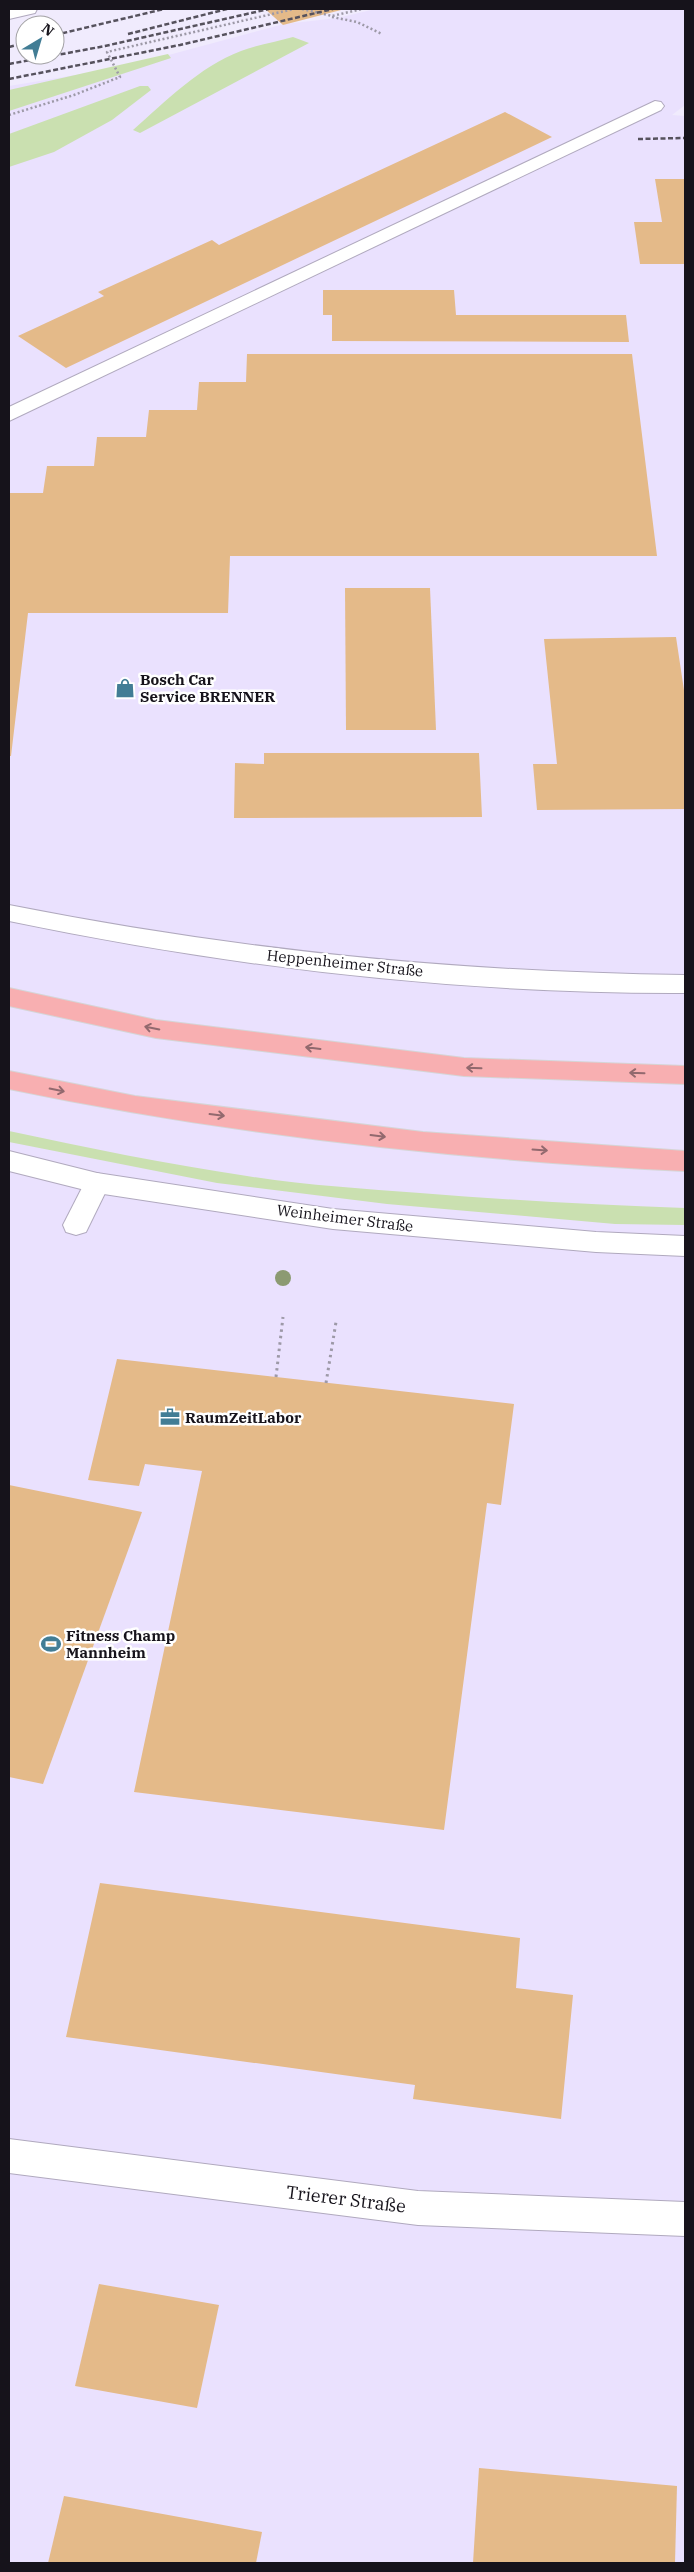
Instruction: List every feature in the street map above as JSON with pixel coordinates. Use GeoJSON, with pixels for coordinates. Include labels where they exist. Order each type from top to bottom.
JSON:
{"type":"FeatureCollection","features":[{"type":"Feature","properties":{"kind":"highway"},"geometry":{"type":"LineString","coordinates":[[9,998],[156,1029],[464,1067],[685,1075]]}},
{"type":"Feature","properties":{"kind":"highway"},"geometry":{"type":"LineString","coordinates":[[9,1080],[135,1105],[423,1142],[685,1161]]}},
{"type":"Feature","properties":{"kind":"street"},"geometry":{"type":"LineString","coordinates":[[9,14],[29,9]]}},
{"type":"Feature","properties":{"kind":"street"},"geometry":{"type":"LineString","coordinates":[[9,415],[655,106]]}},
{"type":"Feature","properties":{"kind":"street","name":"Heppenheimer Straße"},"geometry":{"type":"LineString","coordinates":[[9,913],[147,938],[321,963],[523,980],[685,984]]}},
{"type":"Feature","properties":{"kind":"street","name":"Weinheimer Straße"},"geometry":{"type":"LineString","coordinates":[[9,1161],[96,1183],[333,1219],[596,1242],[685,1246]]}},
{"type":"Feature","properties":{"kind":"street"},"geometry":{"type":"LineString","coordinates":[[76,1225],[96,1183]]}},
{"type":"Feature","properties":{"kind":"street","name":"Trierer Straße"},"geometry":{"type":"LineString","coordinates":[[9,2156],[418,2208],[685,2219]]}},
{"type":"Feature","properties":{"kind":"path"},"geometry":{"type":"LineString","coordinates":[[9,115],[74,95],[120,77],[107,52],[294,9]]}},
{"type":"Feature","properties":{"kind":"path"},"geometry":{"type":"LineString","coordinates":[[302,9],[356,22],[382,34]]}},
{"type":"Feature","properties":{"kind":"path"},"geometry":{"type":"LineString","coordinates":[[332,16],[362,9]]}},
{"type":"Feature","properties":{"kind":"path"},"geometry":{"type":"LineString","coordinates":[[276,1377],[283,1317]]}},
{"type":"Feature","properties":{"kind":"path"},"geometry":{"type":"LineString","coordinates":[[326,1383],[336,1322]]}},
{"type":"Feature","properties":{"kind":"shaded area"},"geometry":{"type":"Polygon","coordinates":[[[375,9],[685,9],[685,105],[672,115],[685,116],[685,2563],[9,2563],[9,86],[124,67],[284,24],[338,18],[375,9]]]}},
{"type":"Feature","properties":{"kind":"green space"},"geometry":{"type":"Polygon","coordinates":[[[293,37],[309,43],[140,133],[133,130],[171,96],[211,66],[241,51],[293,37]]]}},
{"type":"Feature","properties":{"kind":"green space"},"geometry":{"type":"Polygon","coordinates":[[[168,54],[171,58],[9,111],[9,90],[168,54]]]}},
{"type":"Feature","properties":{"kind":"green space"},"geometry":{"type":"Polygon","coordinates":[[[140,86],[148,86],[151,90],[112,120],[54,152],[9,167],[9,134],[140,86]]]}},
{"type":"Feature","properties":{"kind":"green space"},"geometry":{"type":"Polygon","coordinates":[[[9,1131],[157,1161],[290,1182],[487,1198],[685,1208],[685,1225],[615,1224],[387,1204],[217,1183],[9,1142],[9,1131]]]}},
{"type":"Feature","properties":{"kind":"building"},"geometry":{"type":"Polygon","coordinates":[[[265,9],[345,9],[283,25],[265,9]]]}},
{"type":"Feature","properties":{"kind":"building"},"geometry":{"type":"Polygon","coordinates":[[[505,112],[552,137],[66,368],[18,336],[104,296],[98,292],[212,240],[219,245],[505,112]]]}},
{"type":"Feature","properties":{"kind":"building"},"geometry":{"type":"Polygon","coordinates":[[[655,179],[685,179],[685,264],[640,264],[634,222],[662,222],[655,179]]]}},
{"type":"Feature","properties":{"kind":"building"},"geometry":{"type":"Polygon","coordinates":[[[323,290],[454,290],[456,315],[626,315],[629,342],[332,341],[332,315],[323,315],[323,290]]]}},
{"type":"Feature","properties":{"kind":"building"},"geometry":{"type":"Polygon","coordinates":[[[247,354],[632,354],[657,556],[230,556],[228,613],[28,613],[11,756],[9,756],[9,493],[43,493],[47,466],[94,466],[97,437],[146,437],[149,410],[197,410],[199,382],[246,382],[247,354]]]}},
{"type":"Feature","properties":{"kind":"building"},"geometry":{"type":"Polygon","coordinates":[[[345,588],[430,588],[436,730],[346,730],[345,588]]]}},
{"type":"Feature","properties":{"kind":"building"},"geometry":{"type":"Polygon","coordinates":[[[676,637],[685,697],[685,809],[537,810],[533,764],[557,764],[544,639],[676,637]]]}},
{"type":"Feature","properties":{"kind":"building"},"geometry":{"type":"Polygon","coordinates":[[[264,753],[479,753],[482,817],[234,818],[235,763],[264,764],[264,753]]]}},
{"type":"Feature","properties":{"kind":"building"},"geometry":{"type":"Polygon","coordinates":[[[117,1359],[514,1404],[501,1505],[487,1503],[444,1830],[134,1792],[202,1471],[145,1464],[139,1486],[88,1480],[117,1359]]]}},
{"type":"Feature","properties":{"kind":"building","name":"Fitness Champ Mannheim"},"geometry":{"type":"Polygon","coordinates":[[[9,1485],[142,1512],[43,1784],[9,1777],[9,1485]]]}},
{"type":"Feature","properties":{"kind":"building"},"geometry":{"type":"Polygon","coordinates":[[[100,1883],[520,1938],[516,1988],[573,1995],[561,2119],[413,2099],[415,2085],[66,2037],[100,1883]]]}},
{"type":"Feature","properties":{"kind":"building"},"geometry":{"type":"Polygon","coordinates":[[[99,2284],[219,2305],[197,2408],[75,2386],[99,2284]]]}},
{"type":"Feature","properties":{"kind":"building"},"geometry":{"type":"Polygon","coordinates":[[[479,2468],[677,2486],[675,2563],[473,2563],[479,2468]]]}},
{"type":"Feature","properties":{"kind":"building"},"geometry":{"type":"Polygon","coordinates":[[[64,2496],[262,2532],[256,2563],[48,2563],[64,2496]]]}},
{"type":"Feature","properties":{"kind":"railway"},"geometry":{"type":"LineString","coordinates":[[65,33],[164,9]]}},
{"type":"Feature","properties":{"kind":"railway"},"geometry":{"type":"LineString","coordinates":[[128,34],[227,9]]}},
{"type":"Feature","properties":{"kind":"railway"},"geometry":{"type":"LineString","coordinates":[[9,64],[105,46],[269,9]]}},
{"type":"Feature","properties":{"kind":"railway"},"geometry":{"type":"LineString","coordinates":[[9,79],[180,45],[333,9]]}},
{"type":"Feature","properties":{"kind":"railway"},"geometry":{"type":"LineString","coordinates":[[9,47],[15,46]]}},
{"type":"Feature","properties":{"kind":"railway"},"geometry":{"type":"LineString","coordinates":[[638,139],[685,138]]}},
{"type":"Feature","properties":{"kind":"place","name":"Bosch Car Service BRENNER"},"geometry":{"type":"Point","coordinates":[125,688]}},
{"type":"Feature","properties":{"kind":"place","name":"RaumZeitLabor"},"geometry":{"type":"Point","coordinates":[170,1417]}},
{"type":"Feature","properties":{"kind":"place","name":"Fitness Champ Mannheim"},"geometry":{"type":"Point","coordinates":[51,1644]}}]}
